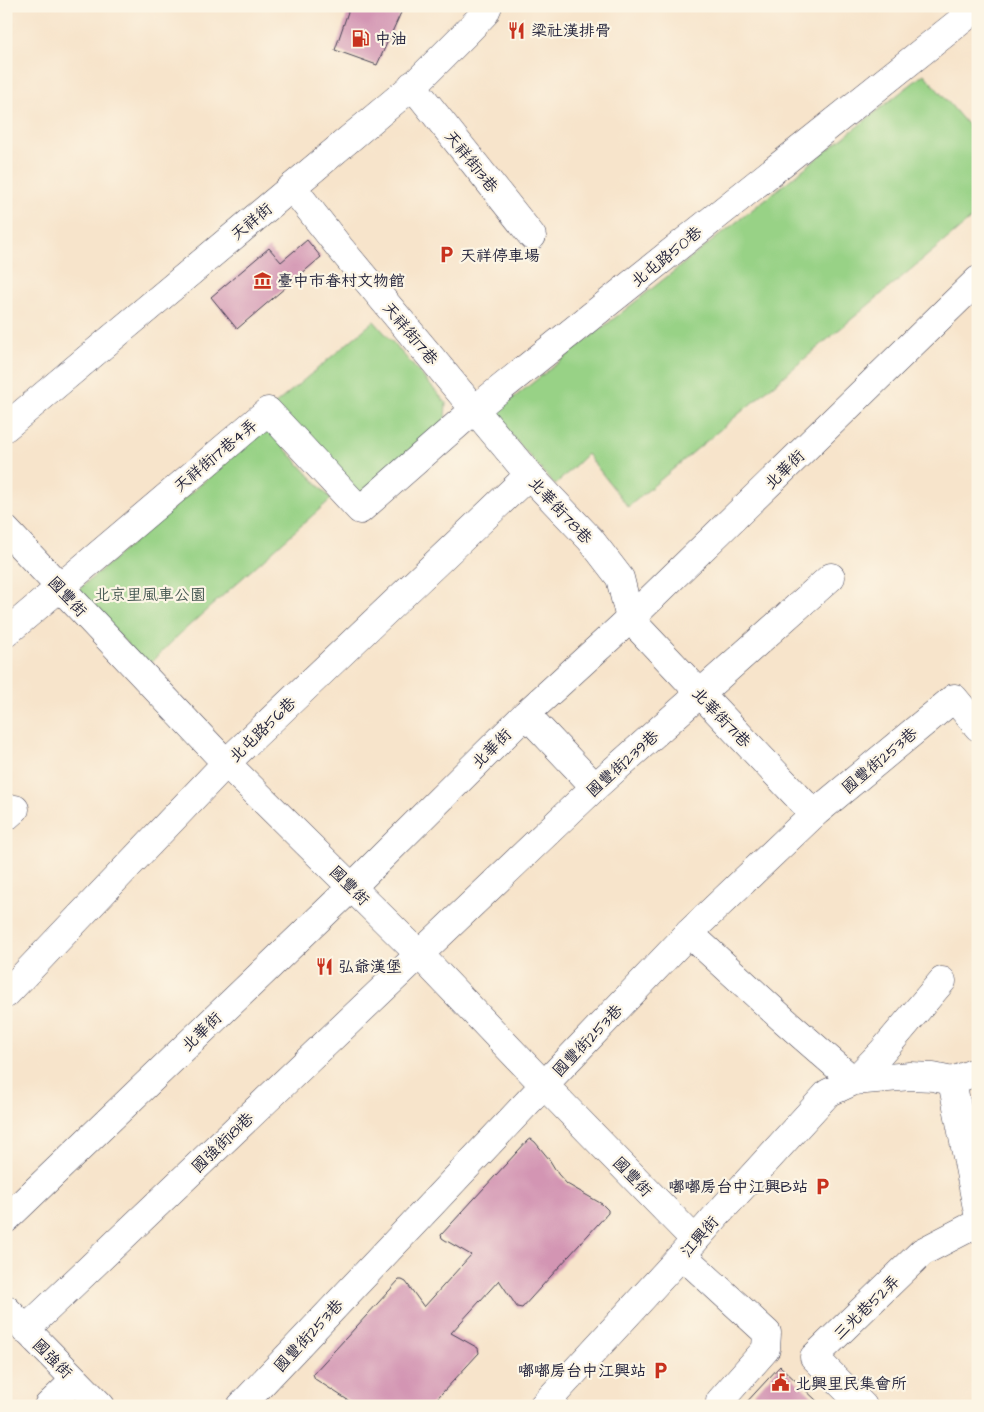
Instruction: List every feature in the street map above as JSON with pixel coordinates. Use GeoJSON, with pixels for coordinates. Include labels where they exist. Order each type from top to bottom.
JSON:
{"type":"FeatureCollection","features":[{"type":"Feature","properties":{"kind":"street","name":"天祥街"},"geometry":{"type":"LineString","coordinates":[[6,427],[412,86],[466,34],[485,13],[488,6]]}},
{"type":"Feature","properties":{"kind":"street","name":"北屯路50巷"},"geometry":{"type":"LineString","coordinates":[[360,510],[475,409],[978,8]]}},
{"type":"Feature","properties":{"kind":"street","name":"天祥街13巷"},"geometry":{"type":"LineString","coordinates":[[412,86],[532,236]]}},
{"type":"Feature","properties":{"kind":"street","name":"天祥街17巷"},"geometry":{"type":"LineString","coordinates":[[292,187],[340,248],[475,409]]}},
{"type":"Feature","properties":{"kind":"street","name":"北華街"},"geometry":{"type":"LineString","coordinates":[[6,1219],[352,887],[526,714],[630,619],[978,280]]}},
{"type":"Feature","properties":{"kind":"street","name":"北華街78巷"},"geometry":{"type":"LineString","coordinates":[[475,409],[529,476],[590,539],[620,578],[630,619]]}},
{"type":"Feature","properties":{"kind":"street","name":"天祥街17巷4弄"},"geometry":{"type":"LineString","coordinates":[[59,587],[268,411],[360,510]]}},
{"type":"Feature","properties":{"kind":"street","name":"北屯路56巷"},"geometry":{"type":"LineString","coordinates":[[6,994],[226,763],[529,476]]}},
{"type":"Feature","properties":{"kind":"street","name":"國豐街"},"geometry":{"type":"LineString","coordinates":[[6,530],[226,763],[419,954],[544,1085],[766,1334],[766,1349],[720,1401]]}},
{"type":"Feature","properties":{"kind":"street","name":"國豐街239巷"},"geometry":{"type":"LineString","coordinates":[[419,954],[595,787],[830,577]]}},
{"type":"Feature","properties":{"kind":"street"},"geometry":{"type":"LineString","coordinates":[[6,633],[59,587]]}},
{"type":"Feature","properties":{"kind":"street","name":"北華街71巷"},"geometry":{"type":"LineString","coordinates":[[630,619],[814,814]]}},
{"type":"Feature","properties":{"kind":"street","name":"國豐街253巷"},"geometry":{"type":"LineString","coordinates":[[241,1406],[689,933],[814,814],[954,698],[978,727]]}},
{"type":"Feature","properties":{"kind":"street"},"geometry":{"type":"LineString","coordinates":[[526,714],[595,787]]}},
{"type":"Feature","properties":{"kind":"street"},"geometry":{"type":"LineString","coordinates":[[689,933],[854,1081],[882,1052],[942,981]]}},
{"type":"Feature","properties":{"kind":"street","name":"國強街181巷"},"geometry":{"type":"LineString","coordinates":[[25,1330],[419,954]]}},
{"type":"Feature","properties":{"kind":"street"},"geometry":{"type":"LineString","coordinates":[[978,1071],[952,1081],[978,1213]]}},
{"type":"Feature","properties":{"kind":"street","name":"江興街"},"geometry":{"type":"LineString","coordinates":[[543,1406],[828,1093],[854,1081],[910,1076],[933,1077],[952,1081]]}},
{"type":"Feature","properties":{"kind":"street","name":"三光巷52弄"},"geometry":{"type":"LineString","coordinates":[[862,1406],[814,1357],[922,1252],[978,1223]]}},
{"type":"Feature","properties":{"kind":"street","name":"國強街"},"geometry":{"type":"LineString","coordinates":[[6,1309],[101,1406]]}},
{"type":"Feature","properties":{"kind":"street"},"geometry":{"type":"LineString","coordinates":[[48,1406],[75,1380]]}},
{"type":"Feature","properties":{"kind":"green space"},"geometry":{"type":"Polygon","coordinates":[[[924,74],[978,137],[978,213],[628,507],[587,454],[555,485],[493,414],[924,74]]]}},
{"type":"Feature","properties":{"kind":"green space"},"geometry":{"type":"Polygon","coordinates":[[[374,321],[446,403],[445,421],[358,496],[273,406],[374,321]]]}},
{"type":"Feature","properties":{"kind":"green space","name":"北京里風車公園"},"geometry":{"type":"Polygon","coordinates":[[[266,428],[331,499],[182,632],[147,666],[78,590],[266,428]]]}},
{"type":"Feature","properties":{"kind":"building"},"geometry":{"type":"Polygon","coordinates":[[[350,6],[404,6],[377,65],[335,50],[350,6]]]}},
{"type":"Feature","properties":{"kind":"building","name":"臺中市眷村文物館"},"geometry":{"type":"Polygon","coordinates":[[[307,240],[321,257],[237,329],[211,297],[269,248],[281,262],[307,240]]]}},
{"type":"Feature","properties":{"kind":"building"},"geometry":{"type":"Polygon","coordinates":[[[531,1139],[549,1159],[567,1184],[602,1204],[608,1210],[608,1213],[522,1308],[517,1307],[499,1280],[451,1333],[478,1348],[479,1353],[430,1406],[357,1406],[315,1379],[313,1374],[399,1280],[406,1282],[424,1307],[471,1255],[442,1238],[441,1235],[528,1140],[531,1139]]]}},
{"type":"Feature","properties":{"kind":"building","name":"北興里民集會所"},"geometry":{"type":"Polygon","coordinates":[[[780,1366],[817,1401],[813,1406],[743,1406],[780,1366]]]}},
{"type":"Feature","properties":{"kind":"place","name":"梁社漢排骨"},"geometry":{"type":"Point","coordinates":[517,30]}},
{"type":"Feature","properties":{"kind":"place","name":"中油"},"geometry":{"type":"Point","coordinates":[361,38]}},
{"type":"Feature","properties":{"kind":"place","name":"天祥停車場"},"geometry":{"type":"Point","coordinates":[446,255]}},
{"type":"Feature","properties":{"kind":"place","name":"臺中市眷村文物館"},"geometry":{"type":"Point","coordinates":[263,280]}},
{"type":"Feature","properties":{"kind":"place","name":"弘爺漢堡"},"geometry":{"type":"Point","coordinates":[324,966]}},
{"type":"Feature","properties":{"kind":"place","name":"嘟嘟房台中江興B站"},"geometry":{"type":"Point","coordinates":[822,1186]}},
{"type":"Feature","properties":{"kind":"place","name":"嘟嘟房台中江興站"},"geometry":{"type":"Point","coordinates":[660,1370]}},
{"type":"Feature","properties":{"kind":"place","name":"北興里民集會所"},"geometry":{"type":"Point","coordinates":[781,1383]}}]}
